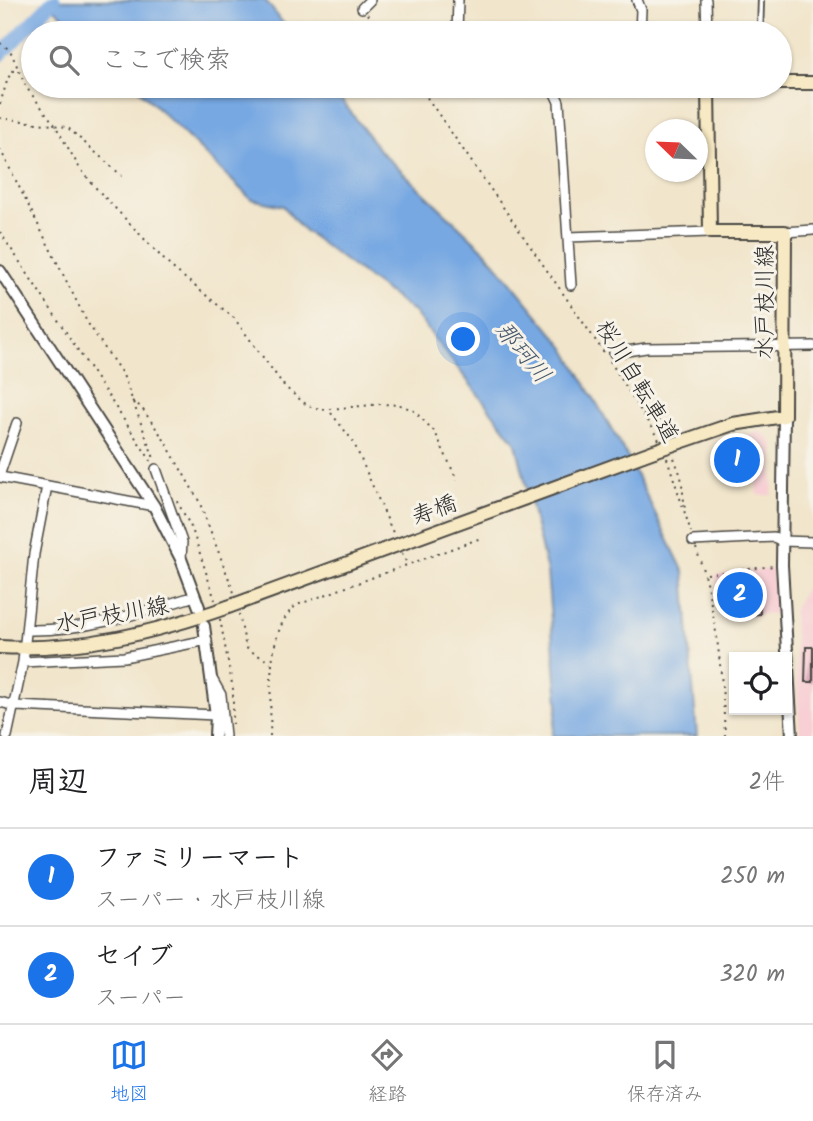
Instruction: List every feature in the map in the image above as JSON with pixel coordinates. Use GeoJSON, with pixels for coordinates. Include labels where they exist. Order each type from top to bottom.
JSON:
{"type":"FeatureCollection","features":[{"type":"Feature","properties":{"kind":"main road"},"geometry":{"type":"LineString","coordinates":[[792,83],[813,83]]}},
{"type":"Feature","properties":{"kind":"main road"},"geometry":{"type":"LineString","coordinates":[[708,98],[710,232]]}},
{"type":"Feature","properties":{"kind":"main road","name":"水戸枝川線"},"geometry":{"type":"LineString","coordinates":[[710,232],[785,232],[784,416]]}},
{"type":"Feature","properties":{"kind":"main road"},"geometry":{"type":"LineString","coordinates":[[658,450],[733,424],[784,416]]}},
{"type":"Feature","properties":{"kind":"main road","name":"寿橋"},"geometry":{"type":"LineString","coordinates":[[235,608],[658,450]]}},
{"type":"Feature","properties":{"kind":"main road","name":"水戸枝川線"},"geometry":{"type":"LineString","coordinates":[[0,647],[24,655],[145,634],[235,608]]}},
{"type":"Feature","properties":{"kind":"street"},"geometry":{"type":"LineString","coordinates":[[362,4],[370,0]]}},
{"type":"Feature","properties":{"kind":"street"},"geometry":{"type":"LineString","coordinates":[[457,21],[458,0]]}},
{"type":"Feature","properties":{"kind":"street"},"geometry":{"type":"LineString","coordinates":[[637,0],[641,10],[641,21]]}},
{"type":"Feature","properties":{"kind":"street"},"geometry":{"type":"LineString","coordinates":[[706,0],[707,21]]}},
{"type":"Feature","properties":{"kind":"street"},"geometry":{"type":"LineString","coordinates":[[557,98],[571,285]]}},
{"type":"Feature","properties":{"kind":"street"},"geometry":{"type":"LineString","coordinates":[[785,232],[813,230]]}},
{"type":"Feature","properties":{"kind":"street"},"geometry":{"type":"LineString","coordinates":[[568,237],[710,232]]}},
{"type":"Feature","properties":{"kind":"street"},"geometry":{"type":"LineString","coordinates":[[0,271],[153,506],[181,559],[197,601],[86,626],[28,630]]}},
{"type":"Feature","properties":{"kind":"street"},"geometry":{"type":"LineString","coordinates":[[614,353],[646,348],[813,346]]}},
{"type":"Feature","properties":{"kind":"street"},"geometry":{"type":"LineString","coordinates":[[784,416],[782,565],[792,736]]}},
{"type":"Feature","properties":{"kind":"street"},"geometry":{"type":"LineString","coordinates":[[18,423],[0,475],[153,506]]}},
{"type":"Feature","properties":{"kind":"street"},"geometry":{"type":"LineString","coordinates":[[156,469],[182,542],[181,559]]}},
{"type":"Feature","properties":{"kind":"street"},"geometry":{"type":"LineString","coordinates":[[7,736],[28,630],[34,554],[47,486]]}},
{"type":"Feature","properties":{"kind":"street"},"geometry":{"type":"LineString","coordinates":[[694,541],[774,537],[782,541],[813,542]]}},
{"type":"Feature","properties":{"kind":"street"},"geometry":{"type":"LineString","coordinates":[[204,626],[216,715],[215,736]]}},
{"type":"Feature","properties":{"kind":"street"},"geometry":{"type":"LineString","coordinates":[[24,655],[124,657],[206,640]]}},
{"type":"Feature","properties":{"kind":"street"},"geometry":{"type":"LineString","coordinates":[[212,679],[220,695],[225,736]]}},
{"type":"Feature","properties":{"kind":"street"},"geometry":{"type":"LineString","coordinates":[[0,702],[15,706],[216,715]]}},
{"type":"Feature","properties":{"kind":"lane"},"geometry":{"type":"LineString","coordinates":[[760,21],[761,0]]}},
{"type":"Feature","properties":{"kind":"path"},"geometry":{"type":"LineString","coordinates":[[362,4],[373,21]]}},
{"type":"Feature","properties":{"kind":"path"},"geometry":{"type":"LineString","coordinates":[[1,44],[10,50],[21,77]]}},
{"type":"Feature","properties":{"kind":"path"},"geometry":{"type":"LineString","coordinates":[[0,104],[8,78],[16,67]]}},
{"type":"Feature","properties":{"kind":"path"},"geometry":{"type":"LineString","coordinates":[[34,98],[55,125],[79,167],[147,245],[234,318],[285,387],[308,406],[330,411],[382,404],[400,405],[412,410],[435,432],[457,480]]}},
{"type":"Feature","properties":{"kind":"path","name":"桜川自転車道"},"geometry":{"type":"LineString","coordinates":[[427,98],[564,291],[630,392],[658,450],[684,510],[705,575],[720,652],[725,736]]}},
{"type":"Feature","properties":{"kind":"path"},"geometry":{"type":"LineString","coordinates":[[0,118],[67,127],[122,176]]}},
{"type":"Feature","properties":{"kind":"path"},"geometry":{"type":"LineString","coordinates":[[0,149],[87,321],[123,375],[156,469]]}},
{"type":"Feature","properties":{"kind":"path"},"geometry":{"type":"LineString","coordinates":[[630,392],[646,397],[666,434]]}},
{"type":"Feature","properties":{"kind":"path"},"geometry":{"type":"LineString","coordinates":[[131,400],[141,407],[163,438],[199,501],[247,648],[272,663]]}},
{"type":"Feature","properties":{"kind":"path"},"geometry":{"type":"LineString","coordinates":[[330,411],[353,441],[396,540]]}},
{"type":"Feature","properties":{"kind":"path"},"geometry":{"type":"LineString","coordinates":[[674,458],[681,476],[684,510]]}},
{"type":"Feature","properties":{"kind":"path"},"geometry":{"type":"LineString","coordinates":[[270,736],[272,663],[279,625],[288,612],[297,606],[481,538]]}},
{"type":"Feature","properties":{"kind":"path"},"geometry":{"type":"LineString","coordinates":[[402,552],[407,565]]}},
{"type":"Feature","properties":{"kind":"path"},"geometry":{"type":"LineString","coordinates":[[705,575],[782,565]]}},
{"type":"Feature","properties":{"kind":"shaded area"},"geometry":{"type":"Polygon","coordinates":[[[760,432],[768,437],[774,446],[772,495],[757,495],[756,481],[736,481],[736,474],[727,474],[729,440],[760,432]]]}},
{"type":"Feature","properties":{"kind":"shaded area"},"geometry":{"type":"Polygon","coordinates":[[[772,569],[776,613],[724,618],[715,575],[772,569]]]}},
{"type":"Feature","properties":{"kind":"shaded area"},"geometry":{"type":"Polygon","coordinates":[[[813,585],[813,736],[800,736],[793,611],[806,587],[813,585]]]}},
{"type":"Feature","properties":{"kind":"water"},"geometry":{"type":"Polygon","coordinates":[[[50,0],[265,0],[282,21],[68,21],[50,5],[50,0]]]}},
{"type":"Feature","properties":{"kind":"water","name":"那珂川"},"geometry":{"type":"Polygon","coordinates":[[[147,98],[340,98],[380,151],[487,253],[565,348],[626,454],[684,572],[697,736],[552,736],[558,704],[547,572],[516,443],[414,312],[301,228],[283,206],[251,199],[147,98]]]}},
{"type":"Feature","properties":{"kind":"building"},"geometry":{"type":"Polygon","coordinates":[[[730,448],[745,448],[744,472],[729,472],[730,448]]]}},
{"type":"Feature","properties":{"kind":"building"},"geometry":{"type":"Polygon","coordinates":[[[751,573],[752,584],[758,583],[760,614],[732,616],[731,606],[723,606],[720,576],[751,573]]]}},
{"type":"Feature","properties":{"kind":"building"},"geometry":{"type":"Polygon","coordinates":[[[806,647],[813,647],[813,682],[805,682],[806,647]]]}},
{"type":"Feature","properties":{"kind":"waterway"},"geometry":{"type":"LineString","coordinates":[[33,21],[54,0]]}},
{"type":"Feature","properties":{"kind":"waterway"},"geometry":{"type":"LineString","coordinates":[[0,55],[21,34]]}},
{"type":"Feature","properties":{"kind":"place","name":"ファミリーマート"},"geometry":{"type":"Point","coordinates":[737,460]}},
{"type":"Feature","properties":{"kind":"place","name":"セイブ"},"geometry":{"type":"Point","coordinates":[740,595]}}]}
